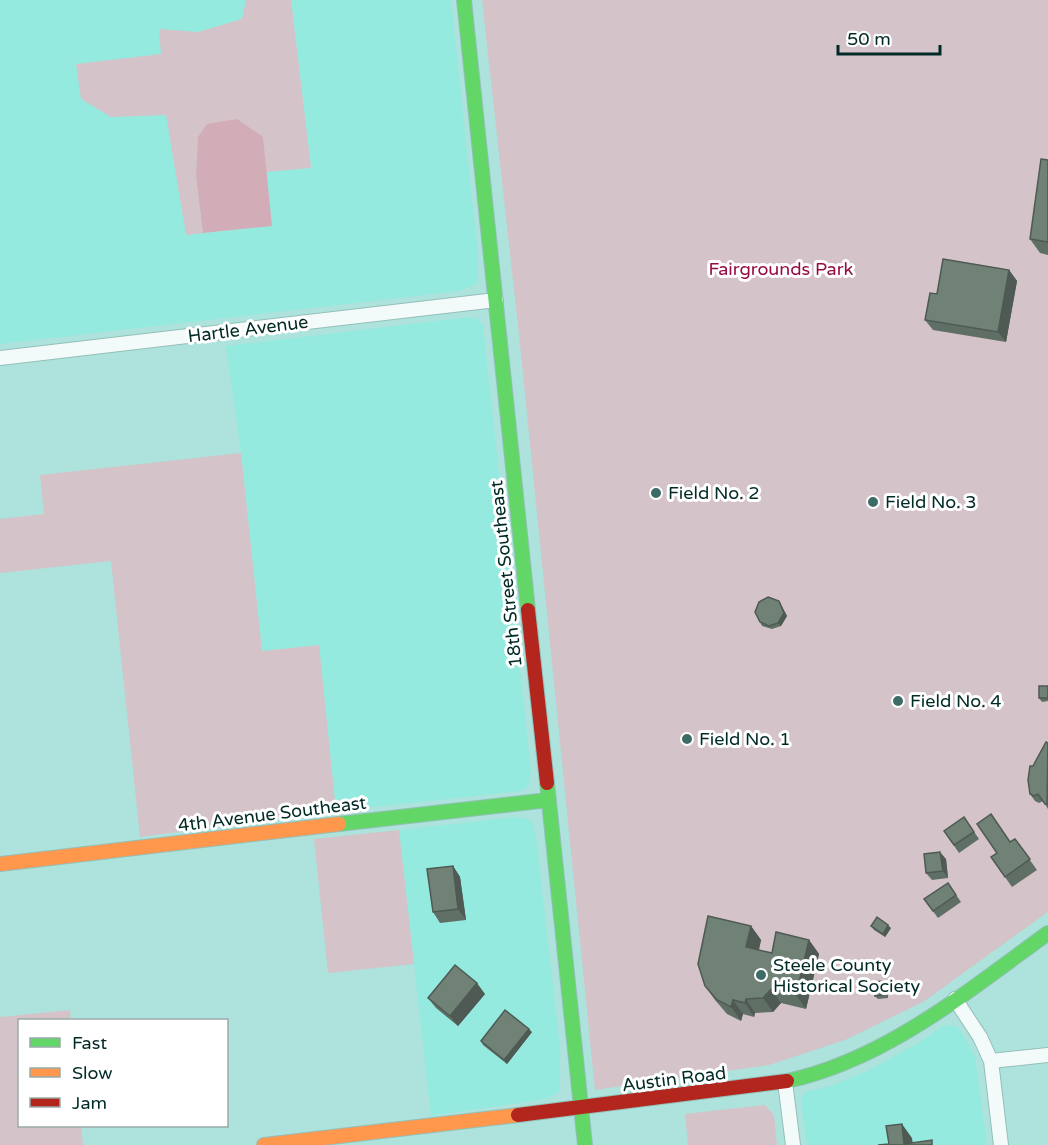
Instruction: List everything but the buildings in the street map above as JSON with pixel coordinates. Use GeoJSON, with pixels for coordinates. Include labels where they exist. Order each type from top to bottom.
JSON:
{"type":"FeatureCollection","features":[{"type":"Feature","properties":{"kind":"street","name":"18th Street Southeast"},"geometry":{"type":"LineString","coordinates":[[464,0],[585,1145]]}},
{"type":"Feature","properties":{"kind":"street","name":"Hartle Avenue"},"geometry":{"type":"LineString","coordinates":[[0,358],[495,300]]}},
{"type":"Feature","properties":{"kind":"street","name":"4th Avenue Southeast"},"geometry":{"type":"LineString","coordinates":[[0,864],[548,800]]}},
{"type":"Feature","properties":{"kind":"street","name":"Austin Road"},"geometry":{"type":"LineString","coordinates":[[264,1145],[785,1082],[822,1071],[904,1034],[1048,933]]}},
{"type":"Feature","properties":{"kind":"street"},"geometry":{"type":"LineString","coordinates":[[955,999],[980,1037],[991,1061],[1000,1145]]}},
{"type":"Feature","properties":{"kind":"street"},"geometry":{"type":"LineString","coordinates":[[991,1061],[1048,1055]]}},
{"type":"Feature","properties":{"kind":"street"},"geometry":{"type":"LineString","coordinates":[[785,1082],[793,1145]]}},
{"type":"Feature","properties":{"kind":"shaded area"},"geometry":{"type":"Polygon","coordinates":[[[0,0],[246,0],[242,19],[198,32],[160,29],[166,114],[186,235],[271,226],[266,172],[311,167],[291,0],[451,0],[478,255],[478,283],[460,291],[0,344],[0,0]]]}},
{"type":"Feature","properties":{"kind":"shaded area"},"geometry":{"type":"Polygon","coordinates":[[[237,119],[263,137],[272,226],[203,233],[196,176],[198,137],[207,124],[237,119]]]}},
{"type":"Feature","properties":{"kind":"shaded area"},"geometry":{"type":"Polygon","coordinates":[[[469,317],[478,319],[483,326],[531,772],[529,786],[521,791],[336,811],[319,646],[262,651],[241,453],[226,346],[469,317]]]}},
{"type":"Feature","properties":{"kind":"shaded area"},"geometry":{"type":"Polygon","coordinates":[[[517,817],[531,820],[536,837],[560,1049],[560,1091],[546,1099],[431,1116],[399,830],[517,817]]]}},
{"type":"Feature","properties":{"kind":"shaded area"},"geometry":{"type":"Polygon","coordinates":[[[951,1025],[959,1028],[975,1056],[987,1145],[807,1145],[801,1099],[806,1092],[831,1086],[869,1070],[920,1042],[943,1026],[951,1025]]]}},
{"type":"Feature","properties":{"kind":"green space"},"geometry":{"type":"Polygon","coordinates":[[[246,0],[291,0],[311,168],[266,172],[263,137],[198,137],[196,176],[203,233],[186,235],[166,115],[111,117],[81,99],[76,64],[161,54],[159,29],[198,32],[242,19],[246,0]]]}},
{"type":"Feature","properties":{"kind":"green space","name":"Fairgrounds Park"},"geometry":{"type":"Polygon","coordinates":[[[482,0],[1048,0],[1048,912],[923,1002],[845,1040],[769,1065],[595,1090],[519,335],[482,0]]]}},
{"type":"Feature","properties":{"kind":"green space"},"geometry":{"type":"Polygon","coordinates":[[[241,453],[262,651],[319,645],[336,811],[140,837],[111,561],[0,573],[0,519],[44,514],[40,475],[241,453]]]}},
{"type":"Feature","properties":{"kind":"green space"},"geometry":{"type":"Polygon","coordinates":[[[399,830],[414,964],[328,973],[314,839],[399,830]]]}},
{"type":"Feature","properties":{"kind":"green space"},"geometry":{"type":"Polygon","coordinates":[[[70,1010],[71,1019],[18,1019],[18,1127],[81,1127],[83,1145],[0,1145],[0,1017],[70,1010]]]}},
{"type":"Feature","properties":{"kind":"green space"},"geometry":{"type":"Polygon","coordinates":[[[765,1105],[774,1115],[777,1145],[688,1145],[685,1114],[765,1105]]]}},
{"type":"Feature","properties":{"kind":"traffic: fast"},"geometry":{"type":"LineString","coordinates":[[464,0],[528,610]]}},
{"type":"Feature","properties":{"kind":"traffic: fast"},"geometry":{"type":"LineString","coordinates":[[547,783],[585,1145]]}},
{"type":"Feature","properties":{"kind":"traffic: fast"},"geometry":{"type":"LineString","coordinates":[[339,824],[548,800]]}},
{"type":"Feature","properties":{"kind":"traffic: fast"},"geometry":{"type":"LineString","coordinates":[[787,1081],[823,1071],[892,1040],[956,1000],[1048,933]]}},
{"type":"Feature","properties":{"kind":"traffic: slow"},"geometry":{"type":"LineString","coordinates":[[0,864],[339,824]]}},
{"type":"Feature","properties":{"kind":"traffic: slow"},"geometry":{"type":"LineString","coordinates":[[264,1145],[518,1115]]}},
{"type":"Feature","properties":{"kind":"traffic: jam"},"geometry":{"type":"LineString","coordinates":[[528,610],[547,783]]}},
{"type":"Feature","properties":{"kind":"traffic: jam"},"geometry":{"type":"LineString","coordinates":[[518,1115],[787,1081]]}},
{"type":"Feature","properties":{"kind":"place","name":"Field No. 2"},"geometry":{"type":"Point","coordinates":[656,493]}},
{"type":"Feature","properties":{"kind":"place","name":"Field No. 3"},"geometry":{"type":"Point","coordinates":[873,502]}},
{"type":"Feature","properties":{"kind":"place","name":"Field No. 4"},"geometry":{"type":"Point","coordinates":[898,701]}},
{"type":"Feature","properties":{"kind":"place","name":"Field No. 1"},"geometry":{"type":"Point","coordinates":[687,739]}},
{"type":"Feature","properties":{"kind":"place","name":"Steele County Historical Society"},"geometry":{"type":"Point","coordinates":[761,975]}}]}
